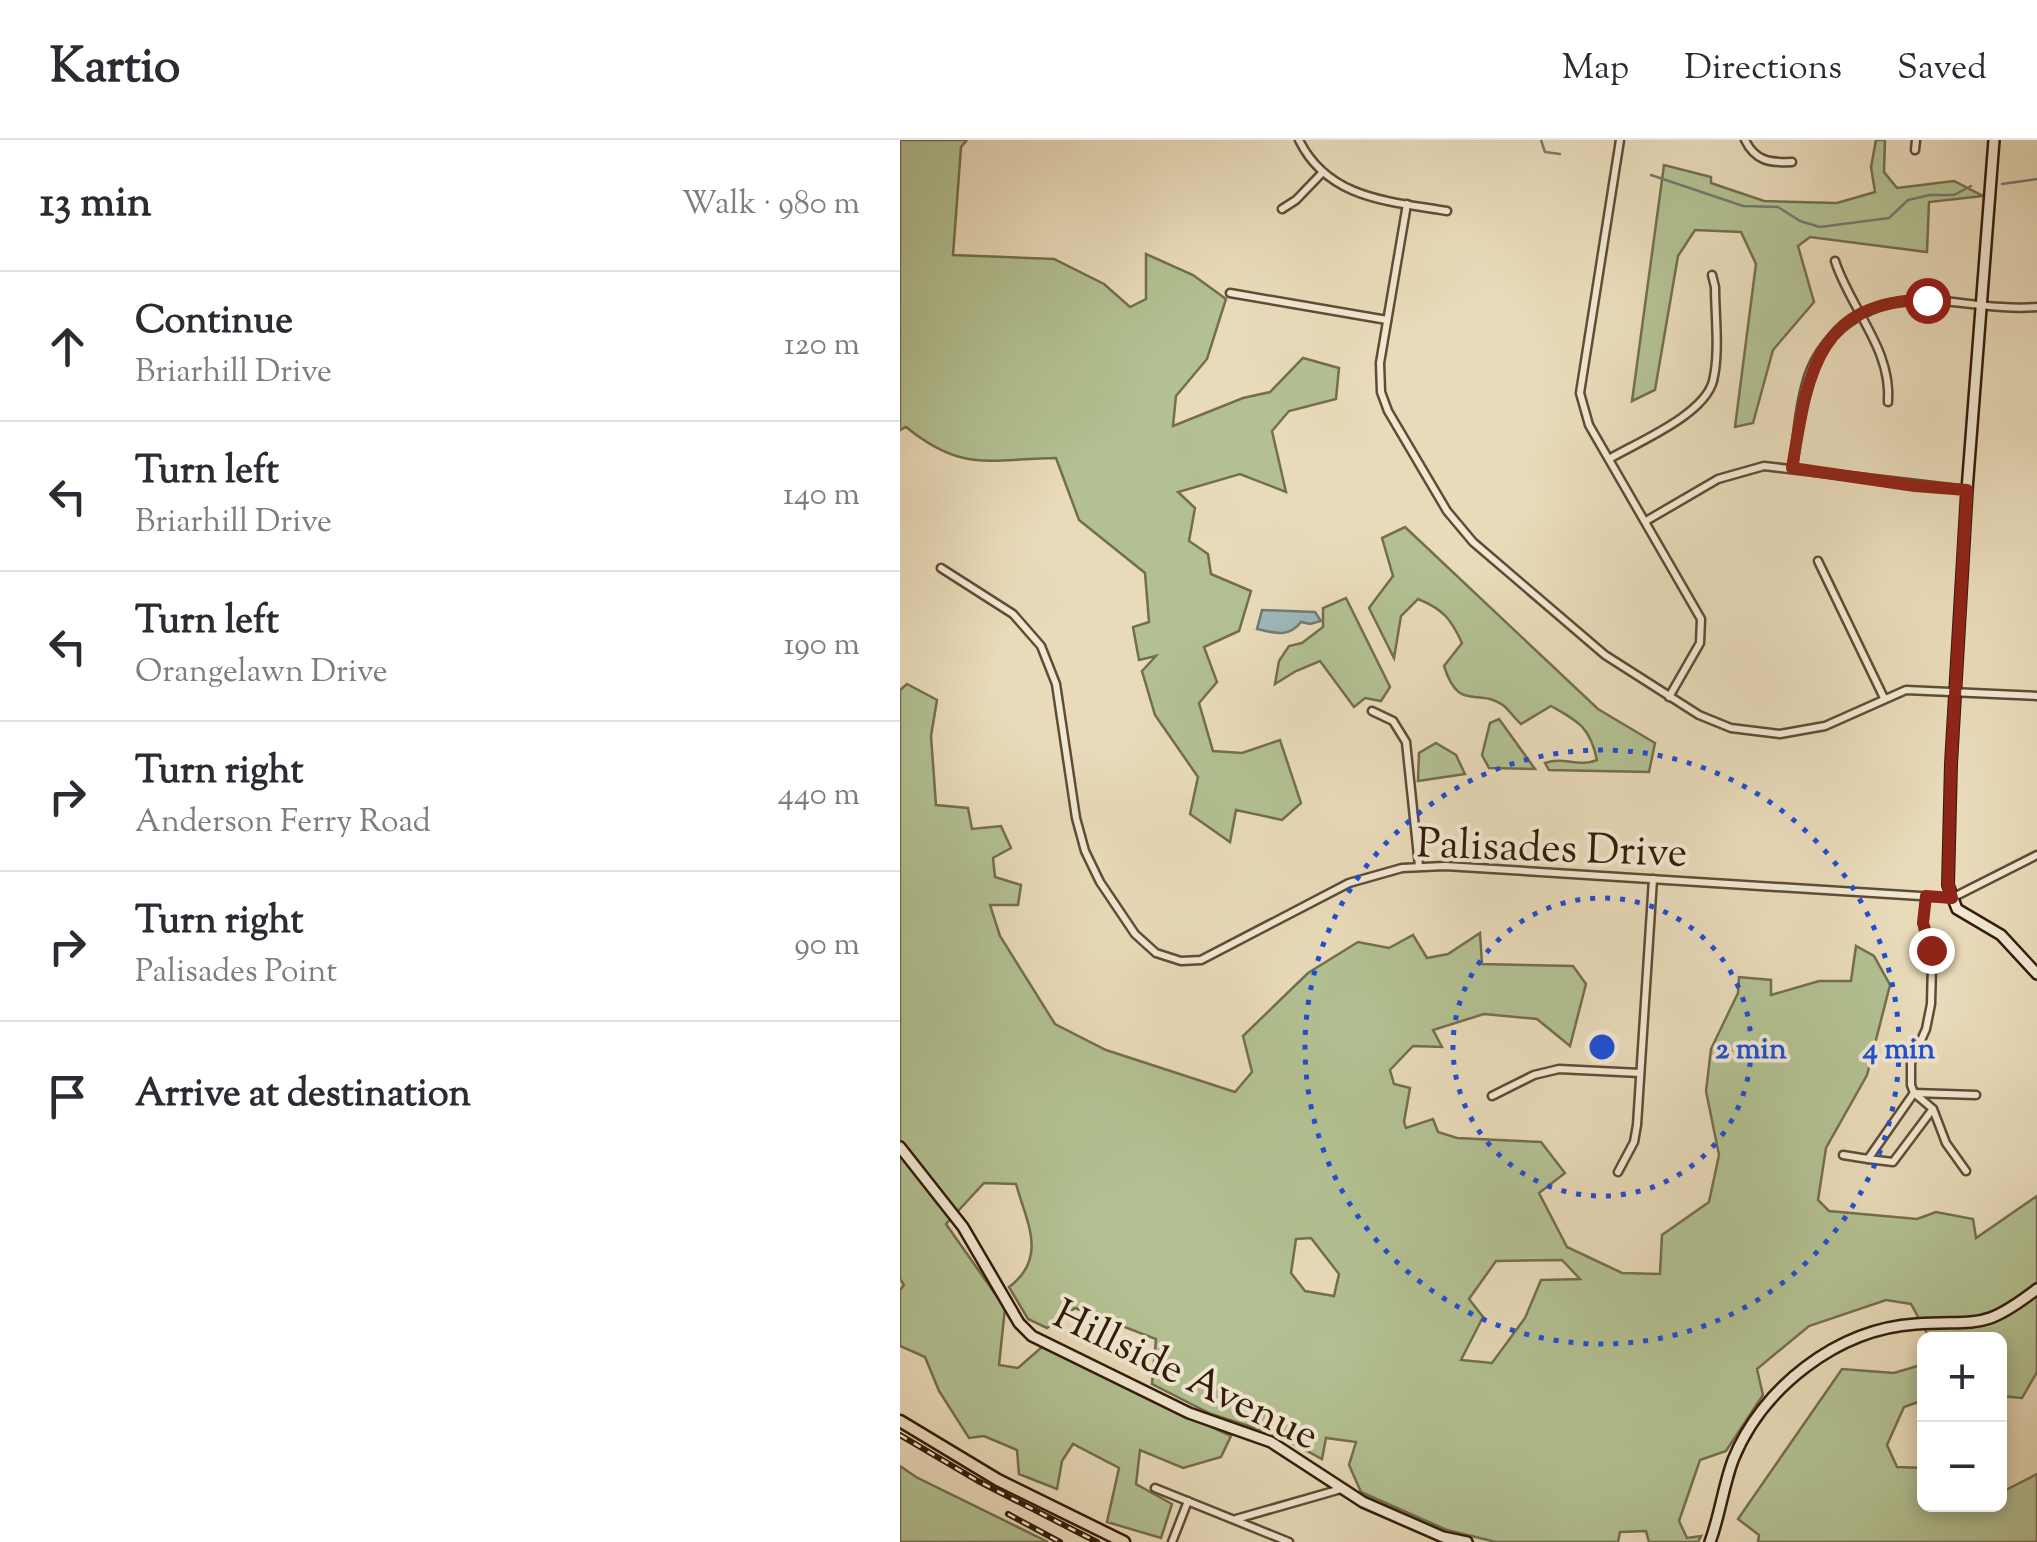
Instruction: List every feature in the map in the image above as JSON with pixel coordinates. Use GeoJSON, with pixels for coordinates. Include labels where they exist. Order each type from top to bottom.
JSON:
{"type":"FeatureCollection","features":[{"type":"Feature","properties":{"kind":"main road"},"geometry":{"type":"LineString","coordinates":[[900,1420],[998,1480],[1124,1542]]}},
{"type":"Feature","properties":{"kind":"street"},"geometry":{"type":"LineString","coordinates":[[1299,140],[1322,173],[1355,193],[1447,211]]}},
{"type":"Feature","properties":{"kind":"street"},"geometry":{"type":"LineString","coordinates":[[1620,140],[1580,381],[1585,415],[1695,606],[1702,626],[1696,652],[1669,697]]}},
{"type":"Feature","properties":{"kind":"street"},"geometry":{"type":"LineString","coordinates":[[1744,140],[1759,158],[1792,162]]}},
{"type":"Feature","properties":{"kind":"street"},"geometry":{"type":"LineString","coordinates":[[1915,150],[1916,140]]}},
{"type":"Feature","properties":{"kind":"street"},"geometry":{"type":"LineString","coordinates":[[1994,140],[1967,490],[1948,884],[1962,913],[2009,942],[2037,974]]}},
{"type":"Feature","properties":{"kind":"street"},"geometry":{"type":"LineString","coordinates":[[1282,209],[1322,173]]}},
{"type":"Feature","properties":{"kind":"street"},"geometry":{"type":"LineString","coordinates":[[1408,204],[1380,369],[1384,404],[1460,527],[1488,557],[1605,655],[1715,723],[1745,732],[1780,734],[1825,726],[1906,690],[2037,696]]}},
{"type":"Feature","properties":{"kind":"street"},"geometry":{"type":"LineString","coordinates":[[1835,261],[1886,366],[1888,402]]}},
{"type":"Feature","properties":{"kind":"street"},"geometry":{"type":"LineString","coordinates":[[1609,459],[1692,410],[1709,391],[1714,369],[1712,275]]}},
{"type":"Feature","properties":{"kind":"street"},"geometry":{"type":"LineString","coordinates":[[1230,293],[1387,320]]}},
{"type":"Feature","properties":{"kind":"street"},"geometry":{"type":"LineString","coordinates":[[1792,468],[1804,392],[1812,368],[1827,343],[1860,315],[1890,303],[1913,300],[2037,307]]}},
{"type":"Feature","properties":{"kind":"street"},"geometry":{"type":"LineString","coordinates":[[1646,521],[1724,476],[1752,467],[1792,468],[1967,490]]}},
{"type":"Feature","properties":{"kind":"street"},"geometry":{"type":"LineString","coordinates":[[1818,560],[1884,698]]}},
{"type":"Feature","properties":{"kind":"street","name":"Palisades Drive"},"geometry":{"type":"LineString","coordinates":[[941,568],[1013,614],[1042,646],[1056,684],[1076,818],[1085,851],[1100,882],[1135,934],[1156,954],[1181,961],[1201,960],[1349,883],[1419,866],[1952,898]]}},
{"type":"Feature","properties":{"kind":"street"},"geometry":{"type":"LineString","coordinates":[[1372,711],[1392,721],[1406,742],[1419,866]]}},
{"type":"Feature","properties":{"kind":"street"},"geometry":{"type":"LineString","coordinates":[[1952,898],[2037,855]]}},
{"type":"Feature","properties":{"kind":"street"},"geometry":{"type":"LineString","coordinates":[[1618,1172],[1636,1133],[1653,879]]}},
{"type":"Feature","properties":{"kind":"street"},"geometry":{"type":"LineString","coordinates":[[1868,1159],[1914,1093],[1911,1063],[1926,1029],[1932,991],[1931,950],[1923,923],[1926,896]]}},
{"type":"Feature","properties":{"kind":"street"},"geometry":{"type":"LineString","coordinates":[[1492,1096],[1534,1075],[1559,1069],[1640,1072]]}},
{"type":"Feature","properties":{"kind":"street"},"geometry":{"type":"LineString","coordinates":[[1914,1093],[1976,1096]]}},
{"type":"Feature","properties":{"kind":"street"},"geometry":{"type":"LineString","coordinates":[[1914,1093],[1933,1108],[1946,1142],[1966,1171]]}},
{"type":"Feature","properties":{"kind":"street"},"geometry":{"type":"LineString","coordinates":[[1843,1155],[1893,1162],[1933,1108]]}},
{"type":"Feature","properties":{"kind":"street","name":"Hillside Avenue"},"geometry":{"type":"LineString","coordinates":[[900,1147],[943,1199],[1032,1336],[1189,1412],[1270,1442],[1340,1489],[1444,1537],[1466,1542]]}},
{"type":"Feature","properties":{"kind":"street"},"geometry":{"type":"LineString","coordinates":[[1711,1541],[1727,1477],[1742,1441],[1761,1412],[1797,1374],[1840,1346],[1872,1333],[1915,1324],[1974,1324],[1992,1320],[2037,1289]]}},
{"type":"Feature","properties":{"kind":"street"},"geometry":{"type":"LineString","coordinates":[[1156,1488],[1289,1542]]}},
{"type":"Feature","properties":{"kind":"street"},"geometry":{"type":"LineString","coordinates":[[1236,1519],[1340,1489]]}},
{"type":"Feature","properties":{"kind":"street"},"geometry":{"type":"LineString","coordinates":[[1172,1542],[1188,1501]]}},
{"type":"Feature","properties":{"kind":"green space"},"geometry":{"type":"Polygon","coordinates":[[[900,140],[967,140],[961,147],[953,255],[1054,259],[1104,284],[1130,307],[1146,299],[1146,254],[1193,275],[1226,299],[1207,359],[1176,396],[1173,426],[1243,398],[1270,392],[1303,358],[1339,368],[1336,399],[1289,411],[1272,431],[1286,492],[1240,474],[1178,492],[1195,508],[1189,541],[1208,554],[1211,574],[1251,591],[1239,631],[1204,647],[1217,682],[1199,703],[1213,751],[1242,753],[1280,740],[1301,803],[1282,820],[1236,810],[1230,842],[1190,814],[1198,777],[1155,715],[1142,671],[1156,656],[1139,660],[1133,627],[1149,622],[1145,573],[1079,520],[1056,458],[977,460],[944,451],[906,427],[900,430],[900,140]]]}},
{"type":"Feature","properties":{"kind":"green space"},"geometry":{"type":"Polygon","coordinates":[[[1876,140],[1885,140],[1884,172],[1897,188],[1954,181],[1983,196],[1929,202],[1927,252],[1810,237],[1798,246],[1814,302],[1773,350],[1753,423],[1735,427],[1756,264],[1741,232],[1695,230],[1678,256],[1655,390],[1632,401],[1664,165],[1711,177],[1711,183],[1764,201],[1837,203],[1875,192],[1871,167],[1876,140]]]}},
{"type":"Feature","properties":{"kind":"green space"},"geometry":{"type":"Polygon","coordinates":[[[1405,527],[1598,709],[1655,743],[1649,772],[1549,770],[1545,763],[1597,760],[1587,733],[1551,706],[1521,724],[1503,705],[1462,694],[1444,666],[1462,643],[1440,611],[1418,599],[1401,616],[1394,658],[1369,608],[1393,576],[1382,538],[1405,527]]]}},
{"type":"Feature","properties":{"kind":"green space"},"geometry":{"type":"Polygon","coordinates":[[[1346,598],[1390,687],[1381,701],[1365,698],[1354,707],[1320,661],[1275,684],[1279,661],[1289,646],[1302,643],[1323,627],[1323,608],[1346,598]]]}},
{"type":"Feature","properties":{"kind":"green space"},"geometry":{"type":"Polygon","coordinates":[[[907,684],[937,700],[931,736],[936,805],[968,808],[972,829],[1001,826],[1011,848],[993,858],[995,877],[1021,885],[1018,905],[990,905],[1000,936],[1055,1024],[1106,1050],[1235,1092],[1252,1072],[1243,1036],[1308,973],[1358,942],[1389,948],[1413,935],[1427,958],[1448,954],[1480,933],[1482,964],[1573,966],[1586,984],[1570,1046],[1537,1019],[1484,1014],[1433,1030],[1442,1047],[1413,1046],[1390,1070],[1394,1084],[1410,1088],[1406,1128],[1433,1119],[1438,1132],[1457,1138],[1541,1142],[1565,1173],[1539,1193],[1567,1247],[1622,1273],[1660,1274],[1662,1235],[1709,1202],[1719,1155],[1706,1091],[1711,1049],[1738,993],[1739,977],[1771,980],[1771,995],[1819,981],[1851,981],[1856,946],[1874,956],[1890,985],[1867,1075],[1826,1148],[1818,1200],[1829,1211],[1917,1219],[1936,1212],[1973,1219],[1976,1238],[2037,1196],[2037,1372],[2022,1398],[2007,1397],[2007,1332],[1926,1332],[1911,1304],[1886,1300],[1809,1326],[1757,1369],[1763,1395],[1726,1451],[1700,1460],[1679,1521],[1687,1538],[1701,1536],[1698,1542],[1649,1542],[1646,1531],[1620,1532],[1618,1542],[1496,1542],[1447,1530],[1361,1492],[1349,1465],[1356,1442],[1326,1438],[1322,1459],[1277,1435],[1211,1414],[1152,1384],[1156,1339],[1075,1308],[1047,1328],[1028,1319],[1009,1287],[1021,1276],[1031,1252],[1029,1226],[1016,1184],[984,1183],[946,1224],[1005,1308],[999,1365],[1018,1368],[1042,1347],[1231,1436],[1221,1457],[1183,1468],[1140,1450],[1136,1484],[1172,1504],[1161,1538],[1107,1522],[1119,1468],[1073,1444],[1062,1461],[1057,1489],[1019,1474],[1017,1450],[984,1436],[969,1438],[939,1391],[925,1357],[900,1346],[900,1290],[904,1285],[900,1279],[900,690],[907,684]],[[1311,1238],[1296,1239],[1291,1273],[1305,1291],[1334,1296],[1339,1274],[1311,1238]],[[1562,1260],[1496,1261],[1469,1299],[1483,1317],[1461,1360],[1492,1363],[1525,1318],[1541,1280],[1580,1279],[1562,1260]]]}},
{"type":"Feature","properties":{"kind":"green space"},"geometry":{"type":"Polygon","coordinates":[[[1499,719],[1535,769],[1489,768],[1482,755],[1490,723],[1499,719]]]}},
{"type":"Feature","properties":{"kind":"green space"},"geometry":{"type":"Polygon","coordinates":[[[1436,743],[1456,755],[1465,774],[1418,781],[1419,753],[1436,743]]]}},
{"type":"Feature","properties":{"kind":"green space"},"geometry":{"type":"Polygon","coordinates":[[[1917,1366],[1917,1402],[1904,1407],[1887,1445],[1897,1467],[1917,1468],[1917,1512],[2007,1512],[2007,1489],[2037,1474],[2037,1542],[1758,1542],[1759,1535],[1738,1519],[1842,1369],[1894,1373],[1917,1366]]]}},
{"type":"Feature","properties":{"kind":"green space"},"geometry":{"type":"Polygon","coordinates":[[[900,1466],[916,1477],[1048,1542],[900,1542],[900,1466]]]}},
{"type":"Feature","properties":{"kind":"water"},"geometry":{"type":"Polygon","coordinates":[[[1262,610],[1315,612],[1321,621],[1301,622],[1286,632],[1269,632],[1257,629],[1262,610]]]}},
{"type":"Feature","properties":{"kind":"waterway"},"geometry":{"type":"LineString","coordinates":[[1541,140],[1545,152],[1560,154]]}},
{"type":"Feature","properties":{"kind":"waterway"},"geometry":{"type":"LineString","coordinates":[[1651,175],[1743,206],[1778,207],[1800,221],[1820,227],[1889,218],[1908,200],[1954,195],[1971,186]]}},
{"type":"Feature","properties":{"kind":"waterway"},"geometry":{"type":"LineString","coordinates":[[2002,184],[2037,179]]}},
{"type":"Feature","properties":{"kind":"railway"},"geometry":{"type":"LineString","coordinates":[[900,1435],[978,1481],[1097,1542]]}},
{"type":"Feature","properties":{"kind":"railway"},"geometry":{"type":"LineString","coordinates":[[1008,1514],[1060,1542]]}},
{"type":"Feature","properties":{"kind":"route"},"geometry":{"type":"LineString","coordinates":[[1927,300],[1890,303],[1865,312],[1827,343],[1804,392],[1792,468],[1967,490],[1951,764],[1948,884],[1952,898],[1926,896],[1923,923],[1931,950]]}}]}
